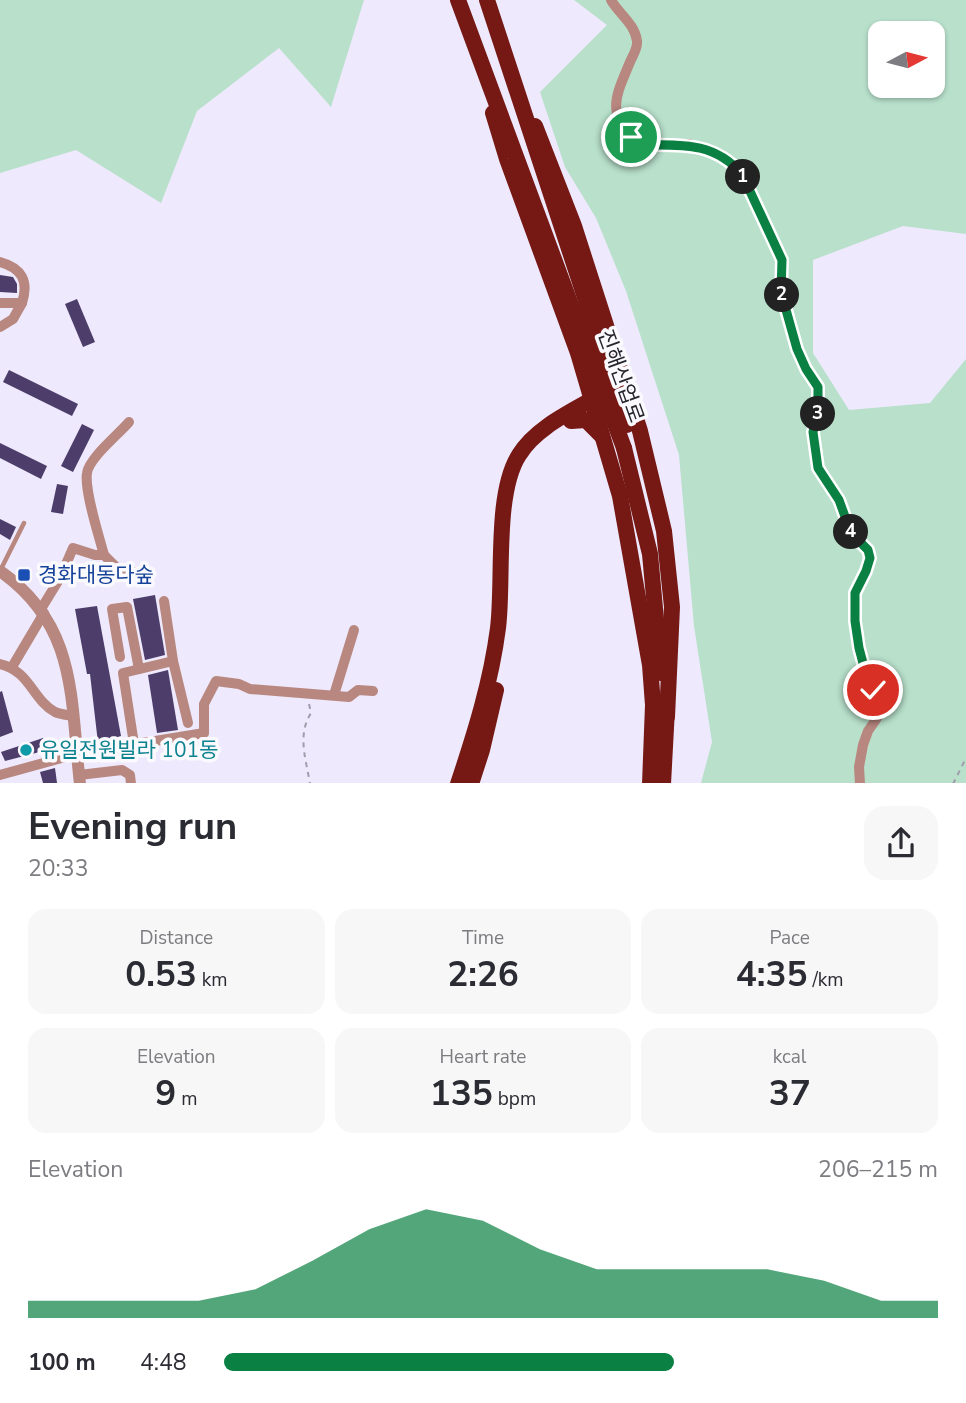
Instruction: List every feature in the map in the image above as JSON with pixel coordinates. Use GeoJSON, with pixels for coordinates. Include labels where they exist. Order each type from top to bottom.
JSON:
{"type":"FeatureCollection","features":[{"type":"Feature","properties":{"kind":"highway","name":"진해산업로"},"geometry":{"type":"LineString","coordinates":[[487,0],[629,448]]}},
{"type":"Feature","properties":{"kind":"highway","name":"진해산업로"},"geometry":{"type":"LineString","coordinates":[[458,2],[649,502],[660,571],[658,602],[661,668],[652,783]]}},
{"type":"Feature","properties":{"kind":"highway"},"geometry":{"type":"LineString","coordinates":[[458,2],[507,159],[585,375],[620,496],[634,567],[658,602]]}},
{"type":"Feature","properties":{"kind":"highway"},"geometry":{"type":"LineString","coordinates":[[508,63],[574,226],[640,431],[664,531],[660,571]]}},
{"type":"Feature","properties":{"kind":"highway"},"geometry":{"type":"LineString","coordinates":[[471,783],[493,710],[503,652],[511,524],[517,487],[528,456],[571,417],[584,393],[585,375]]}},
{"type":"Feature","properties":{"kind":"highway"},"geometry":{"type":"LineString","coordinates":[[458,783],[475,734],[495,649],[499,625],[504,514],[510,477],[519,455],[534,436],[594,404],[614,399],[625,385]]}},
{"type":"Feature","properties":{"kind":"highway"},"geometry":{"type":"LineString","coordinates":[[571,417],[586,420],[605,441]]}},
{"type":"Feature","properties":{"kind":"highway","name":"진해산업로"},"geometry":{"type":"LineString","coordinates":[[658,602],[669,654],[663,783]]}},
{"type":"Feature","properties":{"kind":"street"},"geometry":{"type":"LineString","coordinates":[[611,0],[634,28],[638,44],[615,97],[617,114],[623,126],[639,145],[688,144],[719,154],[732,163],[742,174],[782,260],[781,292],[801,359],[818,387],[818,412],[813,432],[818,468],[839,500],[851,533],[868,550],[870,558],[855,593],[855,621],[862,659],[878,704],[877,718],[863,745],[859,767],[860,783]]}},
{"type":"Feature","properties":{"kind":"street"},"geometry":{"type":"LineString","coordinates":[[0,262],[13,265],[22,275],[25,294],[13,319],[0,327]]}},
{"type":"Feature","properties":{"kind":"street"},"geometry":{"type":"LineString","coordinates":[[0,303],[22,303]]}},
{"type":"Feature","properties":{"kind":"street"},"geometry":{"type":"LineString","coordinates":[[129,422],[93,460],[87,473],[91,506],[104,555],[119,570],[138,573]]}},
{"type":"Feature","properties":{"kind":"street"},"geometry":{"type":"LineString","coordinates":[[12,667],[22,653],[73,548],[104,555]]}},
{"type":"Feature","properties":{"kind":"street"},"geometry":{"type":"LineString","coordinates":[[0,571],[19,585],[43,611],[54,633],[68,673],[79,779],[122,770],[130,775],[131,783]]}},
{"type":"Feature","properties":{"kind":"street"},"geometry":{"type":"LineString","coordinates":[[164,601],[173,661],[188,723]]}},
{"type":"Feature","properties":{"kind":"street"},"geometry":{"type":"LineString","coordinates":[[120,657],[113,609],[127,607],[139,669]]}},
{"type":"Feature","properties":{"kind":"street"},"geometry":{"type":"LineString","coordinates":[[334,695],[354,629]]}},
{"type":"Feature","properties":{"kind":"street"},"geometry":{"type":"LineString","coordinates":[[134,744],[123,673],[173,661]]}},
{"type":"Feature","properties":{"kind":"street"},"geometry":{"type":"LineString","coordinates":[[0,664],[12,667],[24,677],[55,712],[72,716]]}},
{"type":"Feature","properties":{"kind":"street"},"geometry":{"type":"LineString","coordinates":[[0,780],[76,754],[204,733],[204,704],[216,681],[239,684],[250,689],[349,697],[358,690],[373,691]]}},
{"type":"Feature","properties":{"kind":"lane"},"geometry":{"type":"LineString","coordinates":[[0,571],[24,523]]}},
{"type":"Feature","properties":{"kind":"path"},"geometry":{"type":"LineString","coordinates":[[305,692],[311,713],[304,724],[302,742],[310,783]]}},
{"type":"Feature","properties":{"kind":"path"},"geometry":{"type":"LineString","coordinates":[[953,783],[966,758]]}},
{"type":"Feature","properties":{"kind":"green space"},"geometry":{"type":"Polygon","coordinates":[[[0,0],[364,0],[331,107],[279,48],[197,111],[161,203],[76,150],[0,173],[0,0]]]}},
{"type":"Feature","properties":{"kind":"green space"},"geometry":{"type":"Polygon","coordinates":[[[574,0],[966,0],[966,234],[903,226],[813,260],[813,353],[849,410],[930,403],[966,359],[966,783],[701,783],[712,742],[694,626],[679,455],[626,291],[596,218],[565,167],[540,92],[607,25],[574,0]]]}},
{"type":"Feature","properties":{"kind":"building"},"geometry":{"type":"Polygon","coordinates":[[[0,275],[13,277],[17,284],[17,293],[0,292],[0,275]]]}},
{"type":"Feature","properties":{"kind":"building"},"geometry":{"type":"Polygon","coordinates":[[[77,299],[95,342],[83,347],[65,304],[77,299]]]}},
{"type":"Feature","properties":{"kind":"building"},"geometry":{"type":"Polygon","coordinates":[[[9,370],[78,404],[72,416],[3,382],[9,370]]]}},
{"type":"Feature","properties":{"kind":"building"},"geometry":{"type":"Polygon","coordinates":[[[82,424],[94,430],[73,472],[61,466],[82,424]]]}},
{"type":"Feature","properties":{"kind":"building"},"geometry":{"type":"Polygon","coordinates":[[[0,443],[47,466],[41,479],[0,458],[0,443]]]}},
{"type":"Feature","properties":{"kind":"building"},"geometry":{"type":"Polygon","coordinates":[[[57,484],[68,486],[63,514],[51,512],[57,484]]]}},
{"type":"Feature","properties":{"kind":"building"},"geometry":{"type":"Polygon","coordinates":[[[0,519],[16,527],[10,540],[0,534],[0,519]]]}},
{"type":"Feature","properties":{"kind":"building"},"geometry":{"type":"Polygon","coordinates":[[[155,595],[165,655],[145,660],[133,599],[155,595]]]}},
{"type":"Feature","properties":{"kind":"building"},"geometry":{"type":"Polygon","coordinates":[[[97,606],[121,736],[98,743],[90,674],[87,674],[75,609],[97,606]]]}},
{"type":"Feature","properties":{"kind":"building"},"geometry":{"type":"Polygon","coordinates":[[[168,670],[178,730],[157,733],[148,675],[168,670]]]}},
{"type":"Feature","properties":{"kind":"building"},"geometry":{"type":"Polygon","coordinates":[[[2,691],[13,732],[0,737],[0,692],[2,691]]]}},
{"type":"Feature","properties":{"kind":"building","name":"유일전원빌라 101동"},"geometry":{"type":"Polygon","coordinates":[[[43,738],[51,749],[5,761],[1,752],[43,738]]]}},
{"type":"Feature","properties":{"kind":"building"},"geometry":{"type":"Polygon","coordinates":[[[55,768],[57,783],[43,783],[40,772],[55,768]]]}},
{"type":"Feature","properties":{"kind":"place","name":"경화대동다숲"},"geometry":{"type":"Point","coordinates":[24,575]}},
{"type":"Feature","properties":{"kind":"place","name":"유일전원빌라 101동"},"geometry":{"type":"Point","coordinates":[26,750]}},
{"type":"Feature","properties":{"kind":"route"},"geometry":{"type":"LineString","coordinates":[[631,137],[639,145],[688,144],[719,154],[732,163],[742,174],[748,192],[782,260],[781,292],[797,349],[818,387],[820,397],[813,432],[818,468],[839,500],[851,533],[868,550],[870,558],[855,593],[855,621],[859,648],[868,682],[873,690]]}}]}
